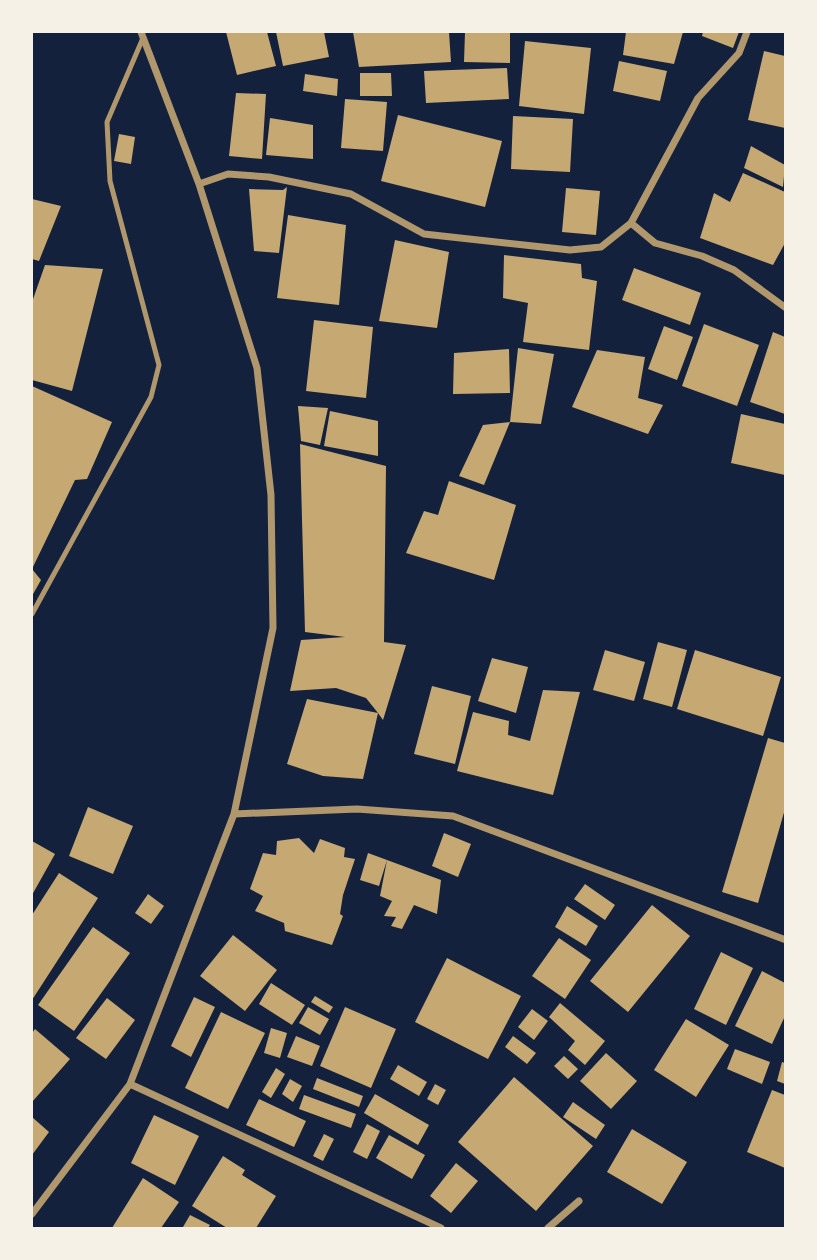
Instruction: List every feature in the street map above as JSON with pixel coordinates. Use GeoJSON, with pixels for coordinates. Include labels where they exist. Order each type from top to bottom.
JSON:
{"type":"FeatureCollection","features":[{"type":"Feature","properties":{"kind":"street"},"geometry":{"type":"LineString","coordinates":[[199,184],[228,174],[269,177],[351,194],[424,234],[570,250],[601,247],[631,223],[698,98],[739,53],[747,32]]}},
{"type":"Feature","properties":{"kind":"street"},"geometry":{"type":"LineString","coordinates":[[32,1214],[131,1084],[234,814],[273,628],[271,495],[257,368],[199,184],[142,33]]}},
{"type":"Feature","properties":{"kind":"street"},"geometry":{"type":"LineString","coordinates":[[631,223],[655,243],[702,256],[734,270],[786,308]]}},
{"type":"Feature","properties":{"kind":"street"},"geometry":{"type":"LineString","coordinates":[[234,814],[357,808],[453,816],[786,940]]}},
{"type":"Feature","properties":{"kind":"street"},"geometry":{"type":"LineString","coordinates":[[131,1084],[441,1228]]}},
{"type":"Feature","properties":{"kind":"street"},"geometry":{"type":"LineString","coordinates":[[548,1228],[579,1201]]}},
{"type":"Feature","properties":{"kind":"lane"},"geometry":{"type":"LineString","coordinates":[[32,614],[152,397],[159,365],[110,181],[107,122],[142,33]]}},
{"type":"Feature","properties":{"kind":"building"},"geometry":{"type":"Polygon","coordinates":[[[226,32],[267,32],[276,66],[237,75],[226,32]]]}},
{"type":"Feature","properties":{"kind":"building"},"geometry":{"type":"Polygon","coordinates":[[[276,32],[324,32],[329,57],[283,66],[276,32]]]}},
{"type":"Feature","properties":{"kind":"building"},"geometry":{"type":"Polygon","coordinates":[[[353,32],[449,32],[451,62],[359,67],[353,32]]]}},
{"type":"Feature","properties":{"kind":"building"},"geometry":{"type":"Polygon","coordinates":[[[465,32],[510,32],[510,63],[464,62],[465,32]]]}},
{"type":"Feature","properties":{"kind":"building"},"geometry":{"type":"Polygon","coordinates":[[[626,32],[683,32],[674,64],[623,55],[626,32]]]}},
{"type":"Feature","properties":{"kind":"building"},"geometry":{"type":"Polygon","coordinates":[[[703,32],[739,32],[733,48],[702,36],[703,32]]]}},
{"type":"Feature","properties":{"kind":"building"},"geometry":{"type":"Polygon","coordinates":[[[525,41],[591,48],[584,114],[519,106],[525,41]]]}},
{"type":"Feature","properties":{"kind":"building"},"geometry":{"type":"Polygon","coordinates":[[[764,51],[785,56],[785,128],[748,120],[764,51]]]}},
{"type":"Feature","properties":{"kind":"building"},"geometry":{"type":"Polygon","coordinates":[[[619,61],[667,71],[660,101],[613,91],[619,61]]]}},
{"type":"Feature","properties":{"kind":"building"},"geometry":{"type":"Polygon","coordinates":[[[507,68],[509,99],[426,103],[424,71],[507,68]]]}},
{"type":"Feature","properties":{"kind":"building"},"geometry":{"type":"Polygon","coordinates":[[[360,73],[391,73],[392,96],[360,96],[360,73]]]}},
{"type":"Feature","properties":{"kind":"building"},"geometry":{"type":"Polygon","coordinates":[[[305,74],[338,79],[337,96],[303,91],[305,74]]]}},
{"type":"Feature","properties":{"kind":"building"},"geometry":{"type":"Polygon","coordinates":[[[236,93],[266,94],[262,159],[229,156],[236,93]]]}},
{"type":"Feature","properties":{"kind":"building"},"geometry":{"type":"Polygon","coordinates":[[[345,99],[387,102],[383,151],[341,148],[345,99]]]}},
{"type":"Feature","properties":{"kind":"building"},"geometry":{"type":"Polygon","coordinates":[[[398,115],[502,141],[485,207],[381,181],[398,115]]]}},
{"type":"Feature","properties":{"kind":"building"},"geometry":{"type":"Polygon","coordinates":[[[513,116],[573,119],[570,172],[511,169],[513,116]]]}},
{"type":"Feature","properties":{"kind":"building"},"geometry":{"type":"Polygon","coordinates":[[[270,118],[313,125],[313,159],[266,155],[270,118]]]}},
{"type":"Feature","properties":{"kind":"building"},"geometry":{"type":"Polygon","coordinates":[[[119,134],[135,137],[131,164],[114,161],[119,134]]]}},
{"type":"Feature","properties":{"kind":"building"},"geometry":{"type":"Polygon","coordinates":[[[751,146],[785,165],[783,187],[744,168],[751,146]]]}},
{"type":"Feature","properties":{"kind":"building"},"geometry":{"type":"Polygon","coordinates":[[[743,173],[785,192],[785,243],[773,265],[700,238],[714,193],[730,202],[743,173]]]}},
{"type":"Feature","properties":{"kind":"building"},"geometry":{"type":"Polygon","coordinates":[[[287,187],[279,253],[254,251],[249,189],[283,190],[287,187]]]}},
{"type":"Feature","properties":{"kind":"building"},"geometry":{"type":"Polygon","coordinates":[[[566,188],[600,191],[596,235],[562,232],[566,188]]]}},
{"type":"Feature","properties":{"kind":"building"},"geometry":{"type":"Polygon","coordinates":[[[32,199],[61,206],[39,261],[32,259],[32,199]]]}},
{"type":"Feature","properties":{"kind":"building"},"geometry":{"type":"Polygon","coordinates":[[[288,215],[346,225],[339,305],[277,298],[288,215]]]}},
{"type":"Feature","properties":{"kind":"building"},"geometry":{"type":"Polygon","coordinates":[[[395,240],[449,252],[437,328],[379,321],[395,240]]]}},
{"type":"Feature","properties":{"kind":"building"},"geometry":{"type":"Polygon","coordinates":[[[504,255],[581,264],[582,278],[597,281],[589,350],[523,342],[528,303],[503,298],[504,255]]]}},
{"type":"Feature","properties":{"kind":"building"},"geometry":{"type":"Polygon","coordinates":[[[45,265],[103,269],[72,391],[32,380],[32,302],[45,265]]]}},
{"type":"Feature","properties":{"kind":"building"},"geometry":{"type":"Polygon","coordinates":[[[634,268],[701,293],[690,325],[622,300],[634,268]]]}},
{"type":"Feature","properties":{"kind":"building"},"geometry":{"type":"Polygon","coordinates":[[[314,320],[373,327],[366,398],[306,391],[314,320]]]}},
{"type":"Feature","properties":{"kind":"building"},"geometry":{"type":"Polygon","coordinates":[[[704,324],[759,345],[737,406],[682,386],[704,324]]]}},
{"type":"Feature","properties":{"kind":"building"},"geometry":{"type":"Polygon","coordinates":[[[664,326],[693,337],[677,380],[648,369],[664,326]]]}},
{"type":"Feature","properties":{"kind":"building"},"geometry":{"type":"Polygon","coordinates":[[[773,332],[785,337],[785,414],[750,402],[773,332]]]}},
{"type":"Feature","properties":{"kind":"building"},"geometry":{"type":"Polygon","coordinates":[[[518,348],[554,354],[541,424],[510,422],[518,348]]]}},
{"type":"Feature","properties":{"kind":"building"},"geometry":{"type":"Polygon","coordinates":[[[509,349],[510,393],[453,394],[454,353],[509,349]]]}},
{"type":"Feature","properties":{"kind":"building"},"geometry":{"type":"Polygon","coordinates":[[[597,350],[645,357],[638,398],[663,405],[648,434],[572,407],[597,350]]]}},
{"type":"Feature","properties":{"kind":"building"},"geometry":{"type":"Polygon","coordinates":[[[32,386],[112,422],[87,479],[75,480],[32,569],[32,386]]]}},
{"type":"Feature","properties":{"kind":"building"},"geometry":{"type":"Polygon","coordinates":[[[298,406],[328,408],[320,445],[301,441],[298,406]]]}},
{"type":"Feature","properties":{"kind":"building"},"geometry":{"type":"Polygon","coordinates":[[[330,411],[378,421],[378,456],[324,446],[330,411]]]}},
{"type":"Feature","properties":{"kind":"building"},"geometry":{"type":"Polygon","coordinates":[[[741,414],[785,424],[785,475],[731,463],[741,414]]]}},
{"type":"Feature","properties":{"kind":"building"},"geometry":{"type":"Polygon","coordinates":[[[510,422],[484,485],[459,476],[483,425],[510,422]]]}},
{"type":"Feature","properties":{"kind":"building"},"geometry":{"type":"Polygon","coordinates":[[[300,444],[386,466],[384,642],[406,645],[383,720],[366,698],[336,688],[290,691],[301,640],[345,637],[305,632],[300,444]]]}},
{"type":"Feature","properties":{"kind":"building"},"geometry":{"type":"Polygon","coordinates":[[[449,481],[516,505],[494,580],[406,553],[424,511],[438,515],[449,481]]]}},
{"type":"Feature","properties":{"kind":"building"},"geometry":{"type":"Polygon","coordinates":[[[32,569],[41,580],[32,596],[32,569]]]}},
{"type":"Feature","properties":{"kind":"building"},"geometry":{"type":"Polygon","coordinates":[[[658,642],[687,650],[672,707],[643,699],[658,642]]]}},
{"type":"Feature","properties":{"kind":"building"},"geometry":{"type":"Polygon","coordinates":[[[605,650],[645,662],[634,701],[593,690],[605,650]]]}},
{"type":"Feature","properties":{"kind":"building"},"geometry":{"type":"Polygon","coordinates":[[[695,650],[781,677],[763,736],[677,709],[695,650]]]}},
{"type":"Feature","properties":{"kind":"building"},"geometry":{"type":"Polygon","coordinates":[[[492,658],[528,667],[516,713],[478,701],[492,658]]]}},
{"type":"Feature","properties":{"kind":"building"},"geometry":{"type":"Polygon","coordinates":[[[432,686],[471,696],[455,764],[414,754],[432,686]]]}},
{"type":"Feature","properties":{"kind":"building"},"geometry":{"type":"Polygon","coordinates":[[[543,690],[580,692],[553,795],[457,771],[473,712],[509,721],[508,735],[530,741],[543,690]]]}},
{"type":"Feature","properties":{"kind":"building"},"geometry":{"type":"Polygon","coordinates":[[[307,699],[378,713],[363,779],[323,776],[287,764],[307,699]]]}},
{"type":"Feature","properties":{"kind":"building"},"geometry":{"type":"Polygon","coordinates":[[[768,738],[785,743],[785,809],[758,903],[722,892],[768,738]]]}},
{"type":"Feature","properties":{"kind":"building"},"geometry":{"type":"Polygon","coordinates":[[[88,807],[133,826],[113,874],[69,856],[88,807]]]}},
{"type":"Feature","properties":{"kind":"building"},"geometry":{"type":"Polygon","coordinates":[[[444,833],[471,844],[458,877],[432,866],[444,833]]]}},
{"type":"Feature","properties":{"kind":"building"},"geometry":{"type":"Polygon","coordinates":[[[299,838],[314,853],[320,839],[345,848],[344,857],[355,859],[343,895],[340,914],[343,916],[332,945],[285,931],[284,923],[255,911],[263,896],[250,889],[263,853],[276,855],[277,841],[299,838]]]}},
{"type":"Feature","properties":{"kind":"building"},"geometry":{"type":"Polygon","coordinates":[[[32,841],[55,854],[32,895],[32,841]]]}},
{"type":"Feature","properties":{"kind":"building"},"geometry":{"type":"Polygon","coordinates":[[[368,853],[387,860],[379,886],[360,880],[368,853]]]}},
{"type":"Feature","properties":{"kind":"building"},"geometry":{"type":"Polygon","coordinates":[[[387,860],[441,880],[437,914],[414,905],[402,929],[391,926],[396,917],[384,916],[392,901],[380,896],[387,860]]]}},
{"type":"Feature","properties":{"kind":"building"},"geometry":{"type":"Polygon","coordinates":[[[59,873],[98,898],[32,1000],[32,915],[59,873]]]}},
{"type":"Feature","properties":{"kind":"building"},"geometry":{"type":"Polygon","coordinates":[[[585,884],[615,905],[605,920],[574,899],[585,884]]]}},
{"type":"Feature","properties":{"kind":"building"},"geometry":{"type":"Polygon","coordinates":[[[148,894],[164,906],[151,924],[135,913],[148,894]]]}},
{"type":"Feature","properties":{"kind":"building"},"geometry":{"type":"Polygon","coordinates":[[[652,905],[690,936],[628,1012],[590,981],[652,905]]]}},
{"type":"Feature","properties":{"kind":"building"},"geometry":{"type":"Polygon","coordinates":[[[567,906],[598,926],[586,946],[555,927],[567,906]]]}},
{"type":"Feature","properties":{"kind":"building"},"geometry":{"type":"Polygon","coordinates":[[[93,927],[130,953],[74,1031],[38,1005],[93,927]]]}},
{"type":"Feature","properties":{"kind":"building"},"geometry":{"type":"Polygon","coordinates":[[[233,935],[277,970],[245,1011],[200,976],[233,935]]]}},
{"type":"Feature","properties":{"kind":"building"},"geometry":{"type":"Polygon","coordinates":[[[559,938],[591,960],[565,999],[532,976],[559,938]]]}},
{"type":"Feature","properties":{"kind":"building"},"geometry":{"type":"Polygon","coordinates":[[[721,952],[753,968],[726,1025],[694,1009],[721,952]]]}},
{"type":"Feature","properties":{"kind":"building"},"geometry":{"type":"Polygon","coordinates":[[[447,958],[521,996],[488,1059],[415,1022],[447,958]]]}},
{"type":"Feature","properties":{"kind":"building"},"geometry":{"type":"Polygon","coordinates":[[[762,971],[785,983],[785,1016],[772,1044],[735,1026],[762,971]]]}},
{"type":"Feature","properties":{"kind":"building"},"geometry":{"type":"Polygon","coordinates":[[[271,983],[305,1005],[292,1025],[259,1004],[271,983]]]}},
{"type":"Feature","properties":{"kind":"building"},"geometry":{"type":"Polygon","coordinates":[[[315,996],[333,1007],[329,1013],[311,1002],[315,996]]]}},
{"type":"Feature","properties":{"kind":"building"},"geometry":{"type":"Polygon","coordinates":[[[194,997],[215,1007],[191,1057],[171,1046],[194,997]]]}},
{"type":"Feature","properties":{"kind":"building"},"geometry":{"type":"Polygon","coordinates":[[[107,998],[135,1020],[106,1059],[76,1038],[107,998]]]}},
{"type":"Feature","properties":{"kind":"building"},"geometry":{"type":"Polygon","coordinates":[[[560,1003],[605,1041],[585,1065],[568,1050],[575,1041],[549,1017],[560,1003]]]}},
{"type":"Feature","properties":{"kind":"building"},"geometry":{"type":"Polygon","coordinates":[[[308,1007],[329,1019],[320,1035],[299,1023],[308,1007]]]}},
{"type":"Feature","properties":{"kind":"building"},"geometry":{"type":"Polygon","coordinates":[[[345,1007],[396,1029],[371,1088],[320,1066],[345,1007]]]}},
{"type":"Feature","properties":{"kind":"building"},"geometry":{"type":"Polygon","coordinates":[[[532,1009],[548,1021],[534,1040],[518,1027],[532,1009]]]}},
{"type":"Feature","properties":{"kind":"building"},"geometry":{"type":"Polygon","coordinates":[[[221,1012],[265,1033],[228,1109],[185,1088],[221,1012]]]}},
{"type":"Feature","properties":{"kind":"building"},"geometry":{"type":"Polygon","coordinates":[[[686,1019],[729,1045],[696,1097],[654,1070],[686,1019]]]}},
{"type":"Feature","properties":{"kind":"building"},"geometry":{"type":"Polygon","coordinates":[[[271,1028],[287,1033],[280,1058],[264,1053],[271,1028]]]}},
{"type":"Feature","properties":{"kind":"building"},"geometry":{"type":"Polygon","coordinates":[[[35,1029],[70,1059],[32,1102],[32,1033],[35,1029]]]}},
{"type":"Feature","properties":{"kind":"building"},"geometry":{"type":"Polygon","coordinates":[[[296,1036],[320,1046],[312,1066],[287,1057],[296,1036]]]}},
{"type":"Feature","properties":{"kind":"building"},"geometry":{"type":"Polygon","coordinates":[[[513,1036],[536,1053],[527,1064],[505,1047],[513,1036]]]}},
{"type":"Feature","properties":{"kind":"building"},"geometry":{"type":"Polygon","coordinates":[[[735,1049],[770,1062],[762,1084],[727,1069],[735,1049]]]}},
{"type":"Feature","properties":{"kind":"building"},"geometry":{"type":"Polygon","coordinates":[[[606,1053],[637,1081],[611,1109],[580,1081],[606,1053]]]}},
{"type":"Feature","properties":{"kind":"building"},"geometry":{"type":"Polygon","coordinates":[[[564,1056],[578,1069],[568,1079],[554,1066],[564,1056]]]}},
{"type":"Feature","properties":{"kind":"building"},"geometry":{"type":"Polygon","coordinates":[[[782,1062],[785,1063],[785,1084],[777,1081],[782,1062]]]}},
{"type":"Feature","properties":{"kind":"building"},"geometry":{"type":"Polygon","coordinates":[[[398,1065],[427,1082],[419,1096],[390,1079],[398,1065]]]}},
{"type":"Feature","properties":{"kind":"building"},"geometry":{"type":"Polygon","coordinates":[[[276,1068],[285,1074],[271,1098],[262,1092],[276,1068]]]}},
{"type":"Feature","properties":{"kind":"building"},"geometry":{"type":"Polygon","coordinates":[[[514,1077],[593,1146],[536,1211],[458,1142],[514,1077]]]}},
{"type":"Feature","properties":{"kind":"building"},"geometry":{"type":"Polygon","coordinates":[[[317,1078],[363,1096],[359,1107],[313,1089],[317,1078]]]}},
{"type":"Feature","properties":{"kind":"building"},"geometry":{"type":"Polygon","coordinates":[[[290,1079],[302,1086],[293,1102],[282,1094],[290,1079]]]}},
{"type":"Feature","properties":{"kind":"building"},"geometry":{"type":"Polygon","coordinates":[[[435,1084],[446,1090],[438,1105],[427,1099],[435,1084]]]}},
{"type":"Feature","properties":{"kind":"building"},"geometry":{"type":"Polygon","coordinates":[[[772,1090],[785,1095],[785,1168],[747,1152],[772,1090]]]}},
{"type":"Feature","properties":{"kind":"building"},"geometry":{"type":"Polygon","coordinates":[[[375,1094],[429,1125],[418,1145],[364,1113],[375,1094]]]}},
{"type":"Feature","properties":{"kind":"building"},"geometry":{"type":"Polygon","coordinates":[[[304,1095],[356,1114],[351,1128],[299,1109],[304,1095]]]}},
{"type":"Feature","properties":{"kind":"building"},"geometry":{"type":"Polygon","coordinates":[[[259,1099],[306,1121],[294,1147],[246,1125],[259,1099]]]}},
{"type":"Feature","properties":{"kind":"building"},"geometry":{"type":"Polygon","coordinates":[[[573,1102],[605,1125],[596,1139],[563,1117],[573,1102]]]}},
{"type":"Feature","properties":{"kind":"building"},"geometry":{"type":"Polygon","coordinates":[[[154,1115],[199,1136],[175,1185],[131,1163],[154,1115]]]}},
{"type":"Feature","properties":{"kind":"building"},"geometry":{"type":"Polygon","coordinates":[[[32,1117],[49,1132],[32,1155],[32,1117]]]}},
{"type":"Feature","properties":{"kind":"building"},"geometry":{"type":"Polygon","coordinates":[[[367,1124],[380,1131],[367,1159],[353,1152],[367,1124]]]}},
{"type":"Feature","properties":{"kind":"building"},"geometry":{"type":"Polygon","coordinates":[[[632,1129],[687,1162],[662,1204],[607,1172],[632,1129]]]}},
{"type":"Feature","properties":{"kind":"building"},"geometry":{"type":"Polygon","coordinates":[[[324,1134],[334,1139],[323,1161],[313,1156],[324,1134]]]}},
{"type":"Feature","properties":{"kind":"building"},"geometry":{"type":"Polygon","coordinates":[[[389,1135],[425,1155],[412,1179],[376,1158],[389,1135]]]}},
{"type":"Feature","properties":{"kind":"building"},"geometry":{"type":"Polygon","coordinates":[[[223,1156],[245,1170],[242,1175],[276,1196],[256,1228],[227,1228],[192,1206],[223,1156]]]}},
{"type":"Feature","properties":{"kind":"building"},"geometry":{"type":"Polygon","coordinates":[[[456,1163],[478,1181],[451,1213],[430,1196],[456,1163]]]}},
{"type":"Feature","properties":{"kind":"building"},"geometry":{"type":"Polygon","coordinates":[[[143,1178],[179,1202],[161,1228],[112,1228],[143,1178]]]}},
{"type":"Feature","properties":{"kind":"building"},"geometry":{"type":"Polygon","coordinates":[[[190,1215],[210,1225],[208,1228],[183,1227],[190,1215]]]}}]}
